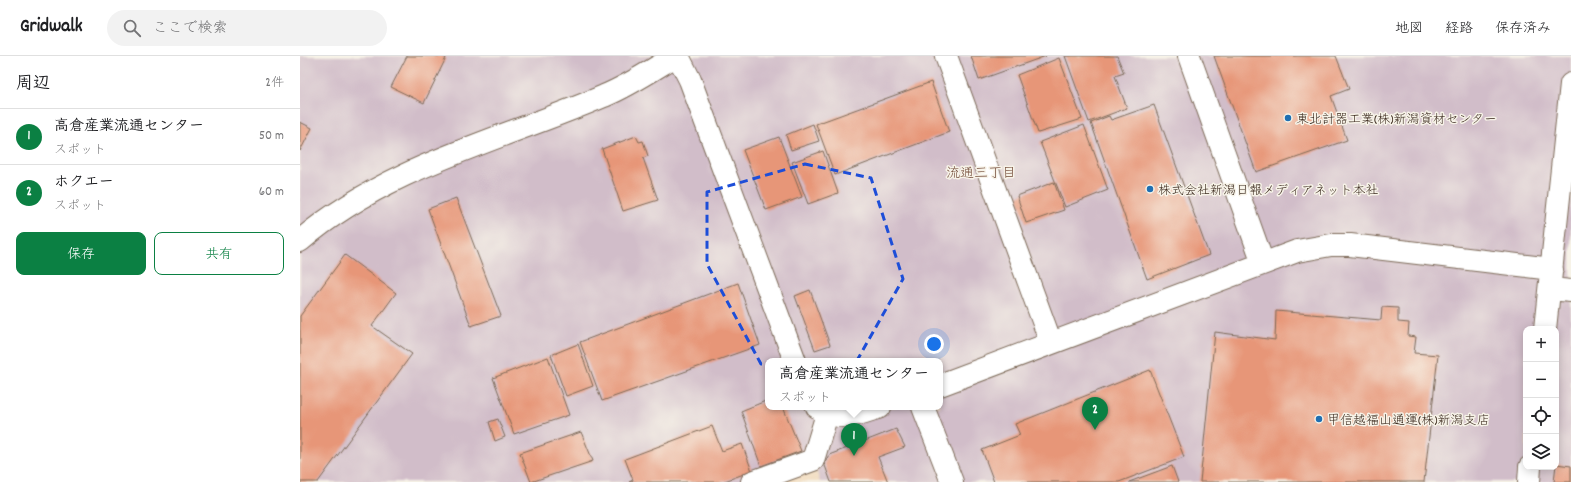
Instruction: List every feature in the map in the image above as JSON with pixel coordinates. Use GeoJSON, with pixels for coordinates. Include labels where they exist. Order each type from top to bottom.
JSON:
{"type":"FeatureCollection","features":[{"type":"Feature","properties":{"kind":"street"},"geometry":{"type":"LineString","coordinates":[[300,241],[339,212],[378,187],[451,155],[605,96],[675,56]]}},
{"type":"Feature","properties":{"kind":"street"},"geometry":{"type":"LineString","coordinates":[[678,56],[690,80],[793,358]]}},
{"type":"Feature","properties":{"kind":"street"},"geometry":{"type":"LineString","coordinates":[[946,56],[1051,343]]}},
{"type":"Feature","properties":{"kind":"street"},"geometry":{"type":"LineString","coordinates":[[1188,56],[1263,263]]}},
{"type":"Feature","properties":{"kind":"street"},"geometry":{"type":"LineString","coordinates":[[1545,326],[1571,84]]}},
{"type":"Feature","properties":{"kind":"street"},"geometry":{"type":"LineString","coordinates":[[943,384],[1263,263],[1313,247],[1350,245],[1551,279],[1571,291]]}},
{"type":"Feature","properties":{"kind":"street"},"geometry":{"type":"LineString","coordinates":[[752,482],[813,460],[822,410],[840,417],[854,416],[871,410]]}},
{"type":"Feature","properties":{"kind":"street"},"geometry":{"type":"LineString","coordinates":[[924,410],[952,482]]}},
{"type":"Feature","properties":{"kind":"street"},"geometry":{"type":"LineString","coordinates":[[1529,482],[1530,470]]}},
{"type":"Feature","properties":{"kind":"highlighted area"},"geometry":{"type":"Polygon","coordinates":[[[805,164],[871,178],[903,279],[855,364],[761,364],[707,264],[707,192],[805,164]]]}},
{"type":"Feature","properties":{"kind":"shaded area"},"geometry":{"type":"Polygon","coordinates":[[[300,56],[1571,56],[1571,482],[820,482],[813,460],[754,482],[300,482],[300,56]]]}},
{"type":"Feature","properties":{"kind":"building"},"geometry":{"type":"Polygon","coordinates":[[[407,56],[442,56],[446,58],[424,103],[391,87],[407,56]]]}},
{"type":"Feature","properties":{"kind":"building"},"geometry":{"type":"Polygon","coordinates":[[[971,56],[1046,56],[979,80],[971,56]]]}},
{"type":"Feature","properties":{"kind":"building"},"geometry":{"type":"Polygon","coordinates":[[[1065,56],[1117,56],[1124,73],[1115,76],[1127,108],[1089,122],[1065,56]]]}},
{"type":"Feature","properties":{"kind":"building","name":"東北計器工業(株)新潟資材センター"},"geometry":{"type":"Polygon","coordinates":[[[1214,56],[1336,56],[1349,89],[1331,96],[1347,140],[1256,172],[1214,56]]]}},
{"type":"Feature","properties":{"kind":"building"},"geometry":{"type":"Polygon","coordinates":[[[1059,58],[1082,119],[1038,133],[1017,75],[1059,58]]]}},
{"type":"Feature","properties":{"kind":"building"},"geometry":{"type":"Polygon","coordinates":[[[931,82],[949,132],[835,175],[816,124],[931,82]]]}},
{"type":"Feature","properties":{"kind":"building","name":"株式会社新潟日報メディアネット本社"},"geometry":{"type":"Polygon","coordinates":[[[1154,105],[1209,255],[1147,279],[1091,123],[1109,116],[1111,120],[1154,105]]]}},
{"type":"Feature","properties":{"kind":"building"},"geometry":{"type":"Polygon","coordinates":[[[300,122],[312,128],[300,151],[300,122]]]}},
{"type":"Feature","properties":{"kind":"building"},"geometry":{"type":"Polygon","coordinates":[[[813,124],[819,141],[791,150],[786,135],[813,124]]]}},
{"type":"Feature","properties":{"kind":"building"},"geometry":{"type":"Polygon","coordinates":[[[1084,125],[1108,190],[1065,207],[1040,142],[1084,125]]]}},
{"type":"Feature","properties":{"kind":"building"},"geometry":{"type":"Polygon","coordinates":[[[636,136],[639,142],[643,141],[648,156],[643,158],[658,200],[623,211],[602,149],[636,136]]]}},
{"type":"Feature","properties":{"kind":"building"},"geometry":{"type":"Polygon","coordinates":[[[779,137],[802,197],[766,210],[743,150],[779,137]]]}},
{"type":"Feature","properties":{"kind":"building"},"geometry":{"type":"Polygon","coordinates":[[[823,151],[838,193],[808,204],[792,162],[823,151]]]}},
{"type":"Feature","properties":{"kind":"building"},"geometry":{"type":"Polygon","coordinates":[[[1054,182],[1064,210],[1026,223],[1017,196],[1054,182]]]}},
{"type":"Feature","properties":{"kind":"building"},"geometry":{"type":"Polygon","coordinates":[[[456,198],[501,316],[471,326],[428,209],[456,198]]]}},
{"type":"Feature","properties":{"kind":"building"},"geometry":{"type":"Polygon","coordinates":[[[345,255],[396,293],[372,326],[412,354],[318,482],[300,482],[300,316],[345,255]]]}},
{"type":"Feature","properties":{"kind":"building"},"geometry":{"type":"Polygon","coordinates":[[[738,283],[760,345],[602,401],[580,342],[738,283]]]}},
{"type":"Feature","properties":{"kind":"building"},"geometry":{"type":"Polygon","coordinates":[[[810,290],[830,345],[815,350],[795,296],[810,290]]]}},
{"type":"Feature","properties":{"kind":"building","name":"甲信越福山通運(株)新潟支店"},"geometry":{"type":"Polygon","coordinates":[[[1382,307],[1398,308],[1398,322],[1409,323],[1408,336],[1416,337],[1414,353],[1438,355],[1424,482],[1200,482],[1215,332],[1275,340],[1276,311],[1381,320],[1382,307]]]}},
{"type":"Feature","properties":{"kind":"building"},"geometry":{"type":"Polygon","coordinates":[[[578,344],[593,386],[566,396],[551,355],[578,344]]]}},
{"type":"Feature","properties":{"kind":"building"},"geometry":{"type":"Polygon","coordinates":[[[548,357],[569,415],[514,434],[493,378],[548,357]]]}},
{"type":"Feature","properties":{"kind":"building"},"geometry":{"type":"Polygon","coordinates":[[[1150,370],[1184,457],[1119,482],[994,482],[982,450],[1020,435],[1015,424],[1150,370]]]}},
{"type":"Feature","properties":{"kind":"building"},"geometry":{"type":"Polygon","coordinates":[[[765,401],[765,410],[784,410],[801,451],[761,466],[741,411],[765,401]]]}},
{"type":"Feature","properties":{"kind":"building"},"geometry":{"type":"Polygon","coordinates":[[[498,419],[505,437],[495,441],[489,422],[498,419]]]}},
{"type":"Feature","properties":{"kind":"building"},"geometry":{"type":"Polygon","coordinates":[[[712,426],[722,451],[742,444],[752,471],[722,482],[629,482],[633,480],[625,459],[712,426]]]}},
{"type":"Feature","properties":{"kind":"building"},"geometry":{"type":"Polygon","coordinates":[[[896,429],[905,447],[878,457],[888,482],[831,482],[824,463],[829,455],[896,429]]]}},
{"type":"Feature","properties":{"kind":"building"},"geometry":{"type":"Polygon","coordinates":[[[581,432],[593,461],[531,482],[520,453],[581,432]]]}},
{"type":"Feature","properties":{"kind":"building"},"geometry":{"type":"Polygon","coordinates":[[[1559,464],[1571,466],[1571,482],[1554,482],[1555,470],[1559,470],[1559,464]]]}},
{"type":"Feature","properties":{"kind":"building"},"geometry":{"type":"Polygon","coordinates":[[[1172,466],[1178,482],[1129,482],[1172,466]]]}},
{"type":"Feature","properties":{"kind":"place","name":"東北計器工業(株)新潟資材センター"},"geometry":{"type":"Point","coordinates":[1288,118]}},
{"type":"Feature","properties":{"kind":"place","name":"株式会社新潟日報メディアネット本社"},"geometry":{"type":"Point","coordinates":[1150,189]}},
{"type":"Feature","properties":{"kind":"place","name":"甲信越福山通運(株)新潟支店"},"geometry":{"type":"Point","coordinates":[1319,419]}},
{"type":"Feature","properties":{"kind":"place","name":"ホクエー"},"geometry":{"type":"Point","coordinates":[1095,430]}},
{"type":"Feature","properties":{"kind":"place","name":"高倉産業流通センター"},"geometry":{"type":"Point","coordinates":[854,456]}},
{"type":"Feature","properties":{"kind":"district","name":"流通三丁目"},"geometry":{"type":"Point","coordinates":[981,172]}}]}
